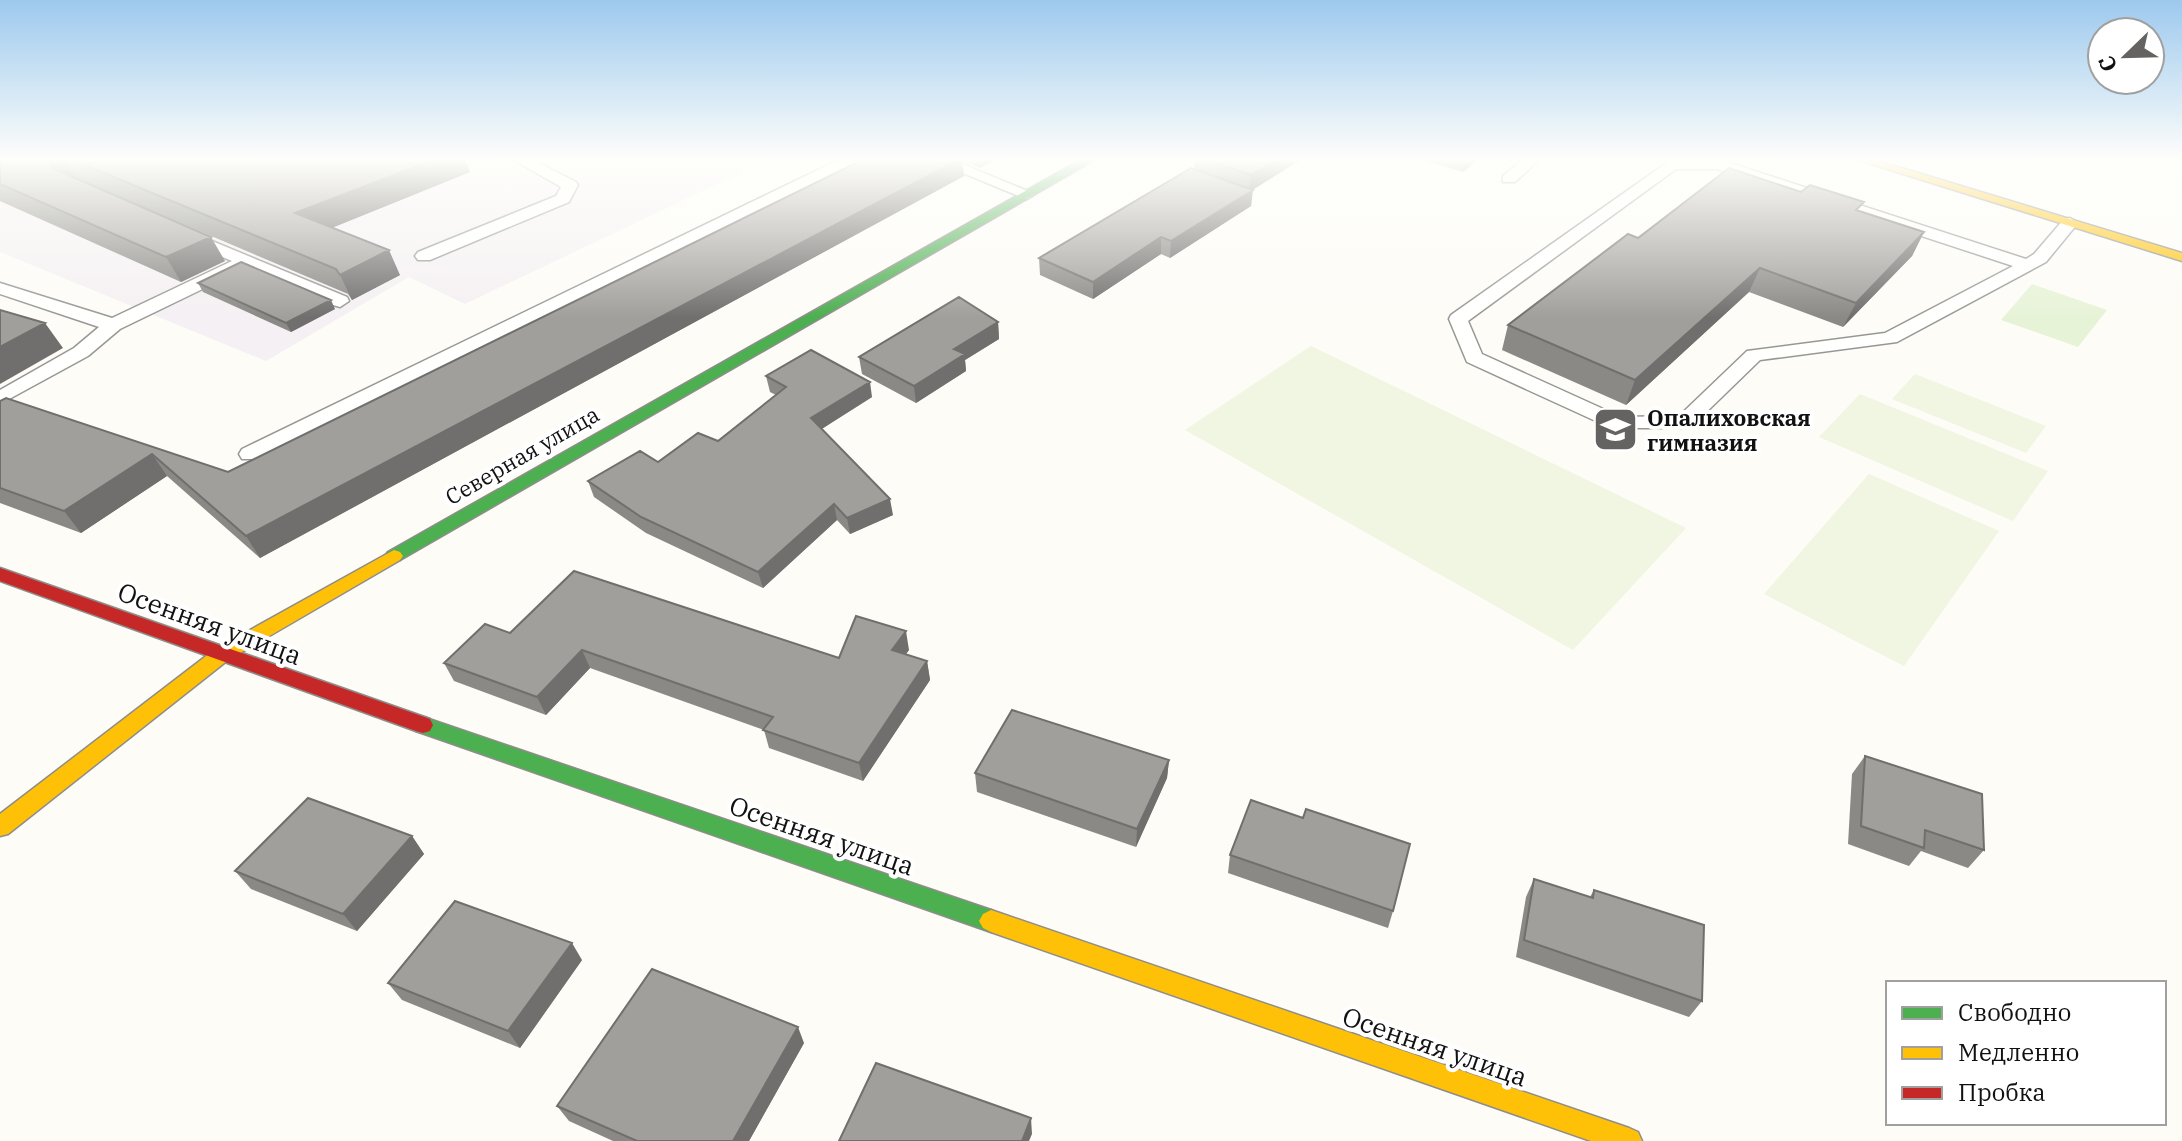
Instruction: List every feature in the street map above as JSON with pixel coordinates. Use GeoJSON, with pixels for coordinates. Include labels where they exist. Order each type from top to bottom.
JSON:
{"type":"FeatureCollection","features":[{"type":"Feature","properties":{"kind":"street","name":"Северная улица"},"geometry":{"type":"LineString","coordinates":[[0,827],[221,655],[995,212]]}},
{"type":"Feature","properties":{"kind":"street"},"geometry":{"type":"LineString","coordinates":[[2035,212],[2182,257]]}},
{"type":"Feature","properties":{"kind":"street","name":"Осенняя улица"},"geometry":{"type":"LineString","coordinates":[[0,574],[221,655],[1629,1141]]}},
{"type":"Feature","properties":{"kind":"lane"},"geometry":{"type":"LineString","coordinates":[[424,256],[531,212]]}},
{"type":"Feature","properties":{"kind":"lane"},"geometry":{"type":"LineString","coordinates":[[250,454],[744,212]]}},
{"type":"Feature","properties":{"kind":"lane"},"geometry":{"type":"LineString","coordinates":[[1605,212],[1458,319],[1474,358],[1618,423],[1685,422],[1754,355],[1890,338],[2040,258],[2070,223]]}},
{"type":"Feature","properties":{"kind":"lane"},"geometry":{"type":"LineString","coordinates":[[1866,212],[2028,265]]}},
{"type":"Feature","properties":{"kind":"lane"},"geometry":{"type":"LineString","coordinates":[[174,230],[340,301]]}},
{"type":"Feature","properties":{"kind":"lane"},"geometry":{"type":"LineString","coordinates":[[0,398],[81,352],[113,325],[246,261]]}},
{"type":"Feature","properties":{"kind":"lane"},"geometry":{"type":"LineString","coordinates":[[0,288],[113,325]]}},
{"type":"Feature","properties":{"kind":"shaded area"},"geometry":{"type":"Polygon","coordinates":[[[0,212],[658,212],[465,304],[409,277],[266,361],[0,252],[0,212]]]}},
{"type":"Feature","properties":{"kind":"green space"},"geometry":{"type":"Polygon","coordinates":[[[2032,284],[2107,310],[2078,347],[2001,320],[2032,284]]]}},
{"type":"Feature","properties":{"kind":"green space"},"geometry":{"type":"Polygon","coordinates":[[[1311,346],[1686,528],[1573,650],[1185,430],[1311,346]]]}},
{"type":"Feature","properties":{"kind":"green space"},"geometry":{"type":"Polygon","coordinates":[[[1915,374],[2046,426],[2026,453],[1892,399],[1915,374]]]}},
{"type":"Feature","properties":{"kind":"green space"},"geometry":{"type":"Polygon","coordinates":[[[1860,394],[2048,471],[2013,521],[1819,437],[1860,394]]]}},
{"type":"Feature","properties":{"kind":"green space"},"geometry":{"type":"Polygon","coordinates":[[[1869,474],[1999,531],[1904,666],[1764,594],[1869,474]]]}},
{"type":"Feature","properties":{"kind":"building"},"geometry":{"type":"Polygon","coordinates":[[[64,212],[154,212],[211,237],[166,257],[64,212]]]}},
{"type":"Feature","properties":{"kind":"building"},"geometry":{"type":"Polygon","coordinates":[[[199,212],[297,212],[389,250],[340,275],[336,269],[199,212]]]}},
{"type":"Feature","properties":{"kind":"building"},"geometry":{"type":"Polygon","coordinates":[[[756,212],[859,212],[246,536],[152,454],[64,511],[0,488],[0,401],[6,398],[228,472],[756,212]]]}},
{"type":"Feature","properties":{"kind":"building"},"geometry":{"type":"Polygon","coordinates":[[[1116,212],[1217,212],[1171,241],[1161,237],[1093,282],[1039,258],[1116,212]]]}},
{"type":"Feature","properties":{"kind":"building"},"geometry":{"type":"Polygon","coordinates":[[[1671,212],[1863,212],[1924,232],[1856,303],[1760,268],[1635,380],[1508,325],[1628,234],[1638,238],[1671,212]]]}},
{"type":"Feature","properties":{"kind":"building"},"geometry":{"type":"Polygon","coordinates":[[[241,262],[331,300],[286,323],[198,283],[241,262]]]}},
{"type":"Feature","properties":{"kind":"building"},"geometry":{"type":"Polygon","coordinates":[[[959,297],[998,322],[954,349],[965,354],[914,386],[859,357],[959,297]]]}},
{"type":"Feature","properties":{"kind":"building"},"geometry":{"type":"Polygon","coordinates":[[[0,310],[45,323],[0,347],[0,310]]]}},
{"type":"Feature","properties":{"kind":"building"},"geometry":{"type":"Polygon","coordinates":[[[811,350],[870,382],[811,418],[890,499],[847,518],[834,504],[758,572],[641,517],[588,481],[640,451],[658,462],[698,433],[718,441],[786,387],[766,376],[811,350]]]}},
{"type":"Feature","properties":{"kind":"building"},"geometry":{"type":"Polygon","coordinates":[[[574,571],[839,658],[856,616],[906,631],[892,650],[927,661],[859,763],[763,730],[773,717],[582,650],[537,697],[444,663],[485,624],[510,633],[574,571]]]}},
{"type":"Feature","properties":{"kind":"building"},"geometry":{"type":"Polygon","coordinates":[[[1012,710],[1169,760],[1137,829],[975,773],[1012,710]]]}},
{"type":"Feature","properties":{"kind":"building"},"geometry":{"type":"Polygon","coordinates":[[[1865,756],[1982,794],[1984,850],[1925,830],[1924,848],[1861,826],[1865,756]]]}},
{"type":"Feature","properties":{"kind":"building"},"geometry":{"type":"Polygon","coordinates":[[[308,798],[412,836],[343,914],[235,871],[308,798]]]}},
{"type":"Feature","properties":{"kind":"building"},"geometry":{"type":"Polygon","coordinates":[[[1251,800],[1303,818],[1306,809],[1410,844],[1393,911],[1230,855],[1251,800]]]}},
{"type":"Feature","properties":{"kind":"building"},"geometry":{"type":"Polygon","coordinates":[[[1534,879],[1593,898],[1594,890],[1704,925],[1702,1001],[1524,940],[1534,879]]]}},
{"type":"Feature","properties":{"kind":"building"},"geometry":{"type":"Polygon","coordinates":[[[455,901],[572,943],[508,1031],[388,983],[455,901]]]}},
{"type":"Feature","properties":{"kind":"building"},"geometry":{"type":"Polygon","coordinates":[[[652,969],[798,1027],[733,1141],[637,1141],[557,1106],[652,969]]]}},
{"type":"Feature","properties":{"kind":"building"},"geometry":{"type":"Polygon","coordinates":[[[876,1063],[1031,1118],[1022,1141],[839,1141],[876,1063]]]}},
{"type":"Feature","properties":{"kind":"traffic: fast"},"geometry":{"type":"LineString","coordinates":[[394,556],[997,212]]}},
{"type":"Feature","properties":{"kind":"traffic: fast"},"geometry":{"type":"LineString","coordinates":[[423,725],[991,921]]}},
{"type":"Feature","properties":{"kind":"traffic: slow"},"geometry":{"type":"LineString","coordinates":[[2035,212],[2182,257]]}},
{"type":"Feature","properties":{"kind":"traffic: slow"},"geometry":{"type":"LineString","coordinates":[[0,827],[221,655],[394,556]]}},
{"type":"Feature","properties":{"kind":"traffic: slow"},"geometry":{"type":"LineString","coordinates":[[991,921],[1629,1141]]}},
{"type":"Feature","properties":{"kind":"traffic: jam"},"geometry":{"type":"LineString","coordinates":[[0,574],[423,725]]}},
{"type":"Feature","properties":{"kind":"place","name":"Опалиховская гимназия"},"geometry":{"type":"Point","coordinates":[1616,430]}}]}
